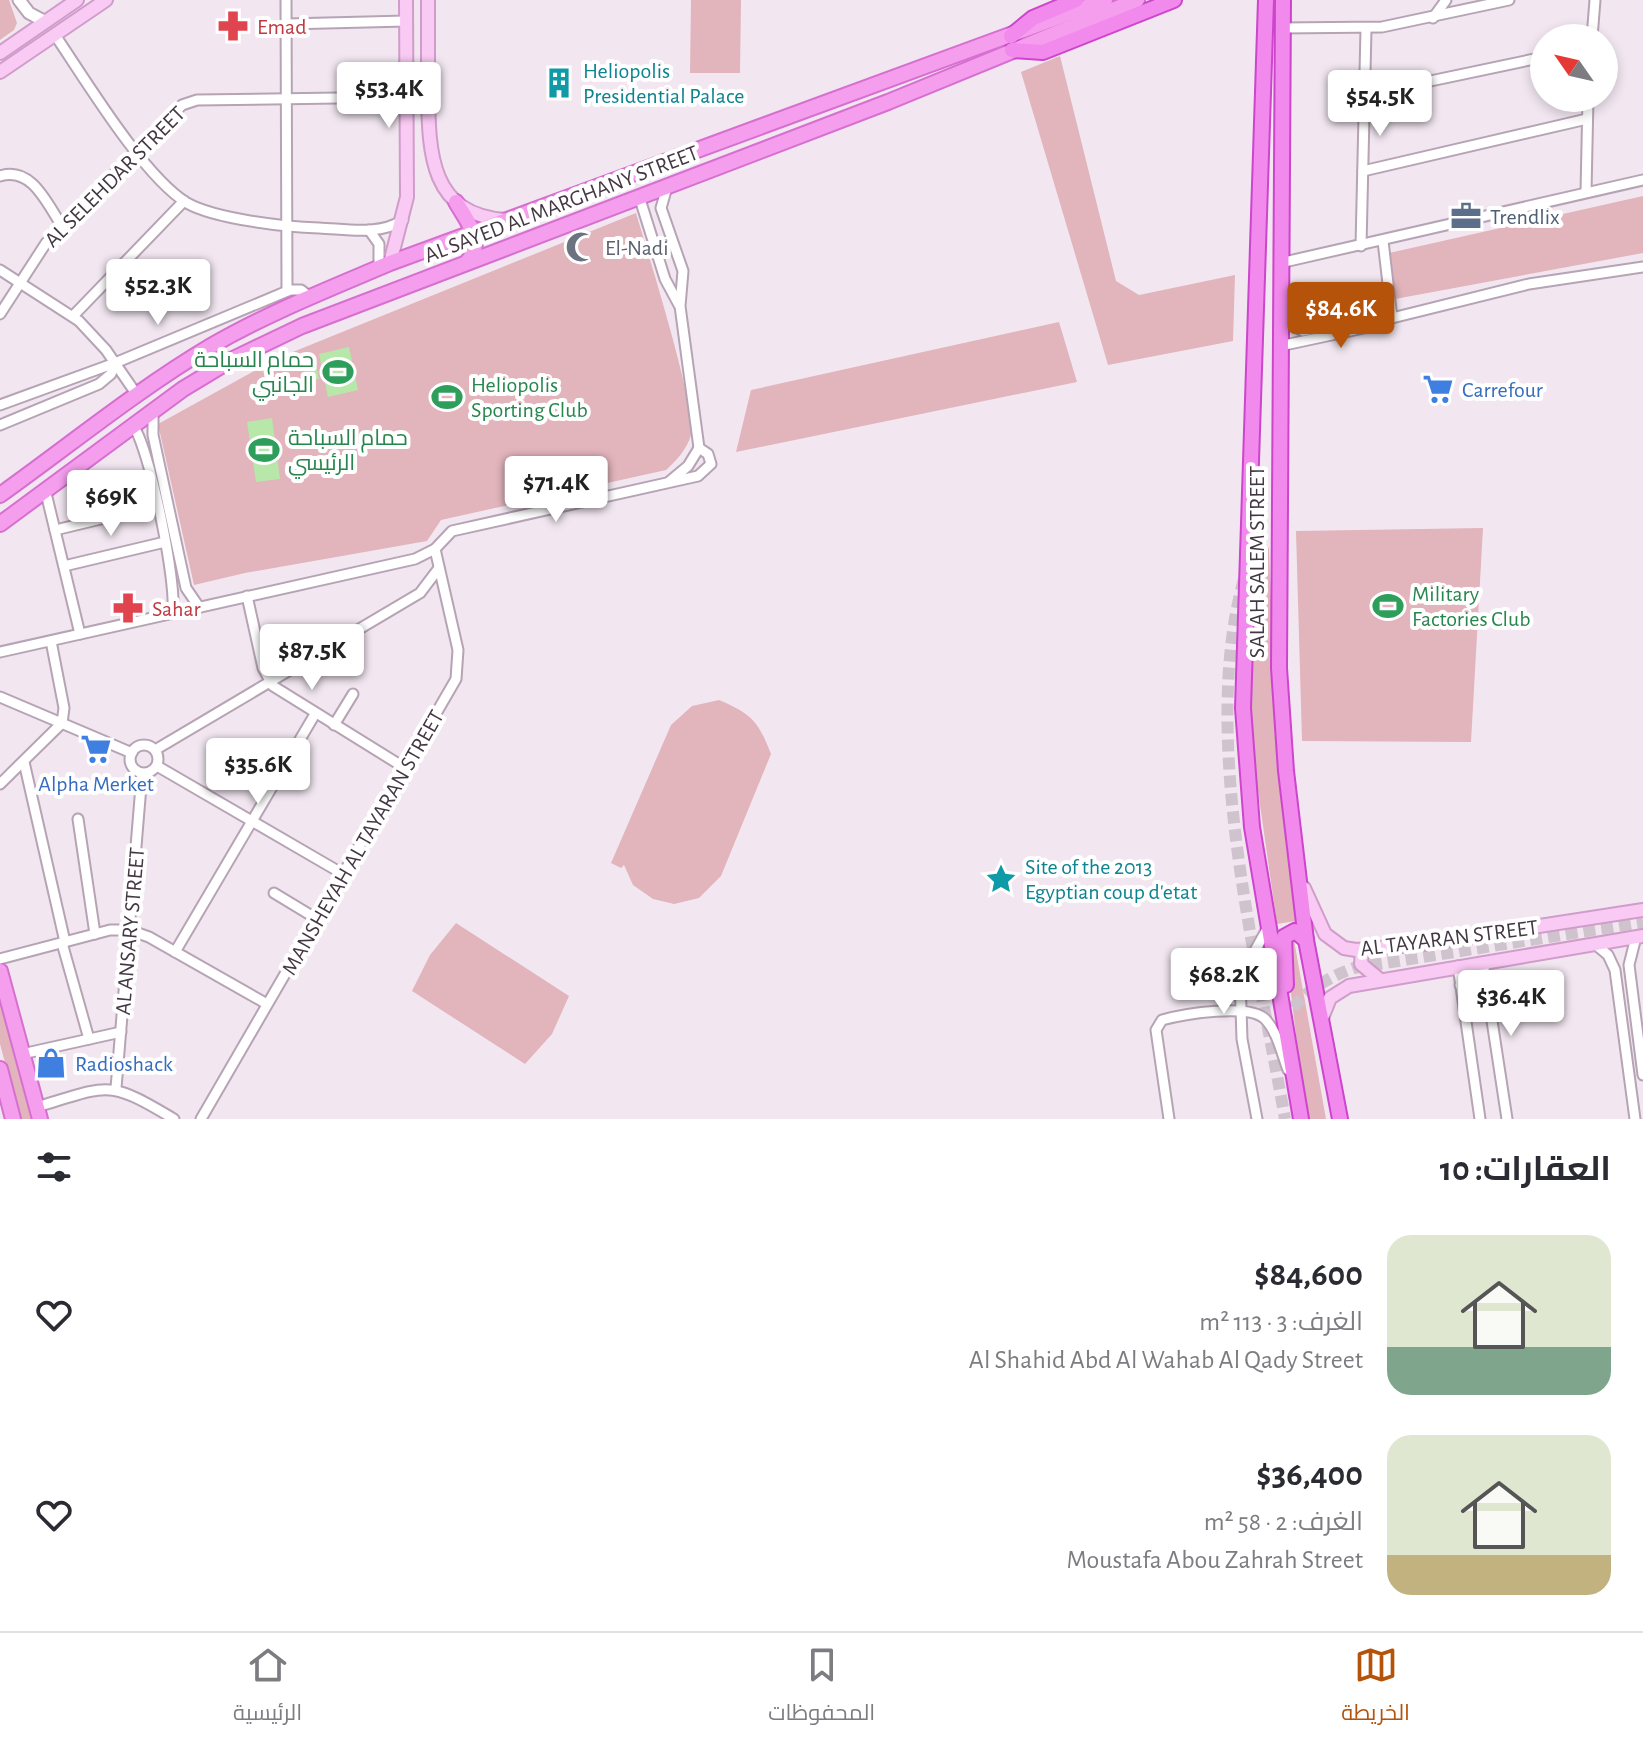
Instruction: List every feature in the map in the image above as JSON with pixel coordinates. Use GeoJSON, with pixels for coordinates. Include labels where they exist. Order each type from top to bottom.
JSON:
{"type":"FeatureCollection","features":[{"type":"Feature","properties":{"kind":"highway","name":"AL SAYED AL MARGHANY STREET"},"geometry":{"type":"LineString","coordinates":[[1076,0],[1033,18],[1012,43],[1043,52],[1174,0]]}},
{"type":"Feature","properties":{"kind":"highway","name":"SALAH SALEM STREET"},"geometry":{"type":"LineString","coordinates":[[1283,0],[1277,529],[1281,707],[1306,940],[1340,1119]]}},
{"type":"Feature","properties":{"kind":"highway","name":"SALAH SALEM STREET"},"geometry":{"type":"LineString","coordinates":[[1265,1],[1243,648],[1244,732],[1252,827],[1301,1119]]}},
{"type":"Feature","properties":{"kind":"highway"},"geometry":{"type":"LineString","coordinates":[[1249,529],[1277,529]]}},
{"type":"Feature","properties":{"kind":"highway"},"geometry":{"type":"LineString","coordinates":[[1283,1002],[1287,974],[1284,937],[1295,931],[1306,940]]}},
{"type":"Feature","properties":{"kind":"main road"},"geometry":{"type":"LineString","coordinates":[[0,53],[77,0]]}},
{"type":"Feature","properties":{"kind":"main road"},"geometry":{"type":"LineString","coordinates":[[0,72],[106,0]]}},
{"type":"Feature","properties":{"kind":"main road"},"geometry":{"type":"LineString","coordinates":[[384,266],[403,220],[407,197],[406,0]]}},
{"type":"Feature","properties":{"kind":"main road"},"geometry":{"type":"LineString","coordinates":[[428,0],[429,149],[436,175],[474,232],[476,248],[468,262]]}},
{"type":"Feature","properties":{"kind":"main road"},"geometry":{"type":"LineString","coordinates":[[1012,43],[1105,0]]}},
{"type":"Feature","properties":{"kind":"main road"},"geometry":{"type":"LineString","coordinates":[[1012,43],[1137,0]]}},
{"type":"Feature","properties":{"kind":"main road","name":"AL SAYED AL MARGHANY STREET"},"geometry":{"type":"LineString","coordinates":[[0,495],[137,395],[220,341],[310,297],[506,220],[1012,43]]}},
{"type":"Feature","properties":{"kind":"main road","name":"AL SAYED AL MARGHANY STREET"},"geometry":{"type":"LineString","coordinates":[[0,524],[154,409],[202,377],[262,344],[881,105],[995,49]]}},
{"type":"Feature","properties":{"kind":"main road"},"geometry":{"type":"LineString","coordinates":[[456,202],[480,215],[506,220],[503,235],[516,244]]}},
{"type":"Feature","properties":{"kind":"main road","name":"AL TAYARAN STREET"},"geometry":{"type":"LineString","coordinates":[[1299,874],[1313,915],[1325,934],[1344,948],[1362,950],[1643,910]]}},
{"type":"Feature","properties":{"kind":"main road","name":"AL TAYARAN STREET"},"geometry":{"type":"LineString","coordinates":[[1322,1018],[1326,1004],[1335,993],[1379,979],[1640,936]]}},
{"type":"Feature","properties":{"kind":"main road"},"geometry":{"type":"LineString","coordinates":[[1362,950],[1361,964],[1379,979]]}},
{"type":"Feature","properties":{"kind":"main road"},"geometry":{"type":"LineString","coordinates":[[0,971],[39,1113]]}},
{"type":"Feature","properties":{"kind":"main road"},"geometry":{"type":"LineString","coordinates":[[0,1069],[8,1114]]}},
{"type":"Feature","properties":{"kind":"street"},"geometry":{"type":"LineString","coordinates":[[19,0],[29,13],[44,21]]}},
{"type":"Feature","properties":{"kind":"street"},"geometry":{"type":"LineString","coordinates":[[286,0],[287,291]]}},
{"type":"Feature","properties":{"kind":"street"},"geometry":{"type":"LineString","coordinates":[[1433,18],[1446,0]]}},
{"type":"Feature","properties":{"kind":"street"},"geometry":{"type":"LineString","coordinates":[[1282,28],[1366,29],[1433,18],[1509,0]]}},
{"type":"Feature","properties":{"kind":"street"},"geometry":{"type":"LineString","coordinates":[[1593,24],[1595,0]]}},
{"type":"Feature","properties":{"kind":"street"},"geometry":{"type":"LineString","coordinates":[[287,24],[406,21]]}},
{"type":"Feature","properties":{"kind":"street"},"geometry":{"type":"LineString","coordinates":[[1361,246],[1366,29]]}},
{"type":"Feature","properties":{"kind":"street"},"geometry":{"type":"LineString","coordinates":[[55,35],[136,151],[184,201],[198,207],[288,227],[369,230],[386,228],[403,220]]}},
{"type":"Feature","properties":{"kind":"street"},"geometry":{"type":"LineString","coordinates":[[1364,95],[1530,60]]}},
{"type":"Feature","properties":{"kind":"street","name":"AL SELEHDAR STREET"},"geometry":{"type":"LineString","coordinates":[[0,314],[19,281],[62,226],[178,108],[192,101],[406,97]]}},
{"type":"Feature","properties":{"kind":"street"},"geometry":{"type":"LineString","coordinates":[[1586,192],[1587,112]]}},
{"type":"Feature","properties":{"kind":"street"},"geometry":{"type":"LineString","coordinates":[[1363,171],[1587,119]]}},
{"type":"Feature","properties":{"kind":"street"},"geometry":{"type":"LineString","coordinates":[[0,176],[15,174],[29,179],[62,226]]}},
{"type":"Feature","properties":{"kind":"street"},"geometry":{"type":"LineString","coordinates":[[1278,263],[1643,180]]}},
{"type":"Feature","properties":{"kind":"street"},"geometry":{"type":"LineString","coordinates":[[664,483],[694,468],[699,448],[680,306],[682,266],[660,204],[669,185]]}},
{"type":"Feature","properties":{"kind":"street"},"geometry":{"type":"LineString","coordinates":[[639,196],[665,279],[680,306]]}},
{"type":"Feature","properties":{"kind":"street"},"geometry":{"type":"LineString","coordinates":[[73,316],[184,201]]}},
{"type":"Feature","properties":{"kind":"street"},"geometry":{"type":"LineString","coordinates":[[369,230],[379,244],[384,266]]}},
{"type":"Feature","properties":{"kind":"street"},"geometry":{"type":"LineString","coordinates":[[1383,241],[1389,318]]}},
{"type":"Feature","properties":{"kind":"street"},"geometry":{"type":"LineString","coordinates":[[1279,319],[1287,326],[1303,331],[1376,317],[1389,318],[1529,284],[1643,267]]}},
{"type":"Feature","properties":{"kind":"street"},"geometry":{"type":"LineString","coordinates":[[0,270],[73,316],[115,363],[137,395]]}},
{"type":"Feature","properties":{"kind":"street"},"geometry":{"type":"LineString","coordinates":[[0,405],[115,363],[287,291],[301,290],[310,297]]}},
{"type":"Feature","properties":{"kind":"street"},"geometry":{"type":"LineString","coordinates":[[1280,346],[1378,325],[1389,318]]}},
{"type":"Feature","properties":{"kind":"street"},"geometry":{"type":"LineString","coordinates":[[0,425],[95,385],[107,378],[115,363]]}},
{"type":"Feature","properties":{"kind":"street"},"geometry":{"type":"LineString","coordinates":[[90,372],[95,385]]}},
{"type":"Feature","properties":{"kind":"street"},"geometry":{"type":"LineString","coordinates":[[154,409],[153,435],[186,588],[199,607]]}},
{"type":"Feature","properties":{"kind":"street"},"geometry":{"type":"LineString","coordinates":[[132,425],[143,440],[165,542],[175,594],[172,613]]}},
{"type":"Feature","properties":{"kind":"street"},"geometry":{"type":"LineString","coordinates":[[0,652],[415,559],[435,549],[447,534],[459,529],[664,483],[694,468],[710,468],[708,454],[699,448]]}},
{"type":"Feature","properties":{"kind":"street"},"geometry":{"type":"LineString","coordinates":[[45,489],[80,634]]}},
{"type":"Feature","properties":{"kind":"street"},"geometry":{"type":"LineString","coordinates":[[55,530],[109,517]]}},
{"type":"Feature","properties":{"kind":"street"},"geometry":{"type":"LineString","coordinates":[[64,566],[165,542]]}},
{"type":"Feature","properties":{"kind":"street","name":"MANSHEYAH AL TAYARAN STREET"},"geometry":{"type":"LineString","coordinates":[[201,1119],[405,768],[457,672],[458,650],[435,549]]}},
{"type":"Feature","properties":{"kind":"street"},"geometry":{"type":"LineString","coordinates":[[155,750],[420,593],[439,568]]}},
{"type":"Feature","properties":{"kind":"street"},"geometry":{"type":"LineString","coordinates":[[247,596],[263,668],[270,682],[315,714],[405,768]]}},
{"type":"Feature","properties":{"kind":"street"},"geometry":{"type":"LineString","coordinates":[[0,784],[62,723],[64,708],[51,641]]}},
{"type":"Feature","properties":{"kind":"street"},"geometry":{"type":"LineString","coordinates":[[334,725],[353,694]]}},
{"type":"Feature","properties":{"kind":"street"},"geometry":{"type":"LineString","coordinates":[[0,697],[132,753]]}},
{"type":"Feature","properties":{"kind":"street"},"geometry":{"type":"LineString","coordinates":[[175,952],[315,714]]}},
{"type":"Feature","properties":{"kind":"street"},"geometry":{"type":"LineString","coordinates":[[132,753],[145,745],[155,750]]}},
{"type":"Feature","properties":{"kind":"street"},"geometry":{"type":"LineString","coordinates":[[155,750],[157,766]]}},
{"type":"Feature","properties":{"kind":"street"},"geometry":{"type":"LineString","coordinates":[[132,753],[133,768],[142,774],[157,766]]}},
{"type":"Feature","properties":{"kind":"street"},"geometry":{"type":"LineString","coordinates":[[24,762],[89,1039]]}},
{"type":"Feature","properties":{"kind":"street"},"geometry":{"type":"LineString","coordinates":[[157,766],[343,874]]}},
{"type":"Feature","properties":{"kind":"street","name":"AL ANSARY STREET"},"geometry":{"type":"LineString","coordinates":[[116,1088],[142,774]]}},
{"type":"Feature","properties":{"kind":"street"},"geometry":{"type":"LineString","coordinates":[[78,819],[95,934]]}},
{"type":"Feature","properties":{"kind":"street"},"geometry":{"type":"LineString","coordinates":[[274,893],[317,919]]}},
{"type":"Feature","properties":{"kind":"street"},"geometry":{"type":"LineString","coordinates":[[1257,1119],[1243,1045],[1240,1010],[1242,970],[1260,946],[1269,922]]}},
{"type":"Feature","properties":{"kind":"street"},"geometry":{"type":"LineString","coordinates":[[0,959],[95,934],[129,930],[267,1004]]}},
{"type":"Feature","properties":{"kind":"street"},"geometry":{"type":"LineString","coordinates":[[1640,936],[1629,959],[1643,1075]]}},
{"type":"Feature","properties":{"kind":"street"},"geometry":{"type":"LineString","coordinates":[[1595,944],[1612,962],[1635,1119]]}},
{"type":"Feature","properties":{"kind":"street"},"geometry":{"type":"LineString","coordinates":[[1612,962],[1620,957],[1629,959]]}},
{"type":"Feature","properties":{"kind":"street"},"geometry":{"type":"LineString","coordinates":[[1483,962],[1507,1119]]}},
{"type":"Feature","properties":{"kind":"street"},"geometry":{"type":"LineString","coordinates":[[1458,966],[1480,1119]]}},
{"type":"Feature","properties":{"kind":"street"},"geometry":{"type":"LineString","coordinates":[[1460,985],[1473,979],[1486,983]]}},
{"type":"Feature","properties":{"kind":"street"},"geometry":{"type":"LineString","coordinates":[[1169,1119],[1156,1030],[1159,1023],[1240,1010],[1256,1012],[1269,1024],[1295,1085]]}},
{"type":"Feature","properties":{"kind":"street"},"geometry":{"type":"LineString","coordinates":[[22,1054],[121,1032]]}},
{"type":"Feature","properties":{"kind":"street"},"geometry":{"type":"LineString","coordinates":[[39,1113],[99,1089],[116,1088],[174,1119]]}},
{"type":"Feature","properties":{"kind":"shaded area"},"geometry":{"type":"Polygon","coordinates":[[[0,0],[9,0],[17,23],[14,30],[0,40],[0,0]]]}},
{"type":"Feature","properties":{"kind":"shaded area"},"geometry":{"type":"Polygon","coordinates":[[[691,0],[741,0],[740,73],[690,73],[691,0]]]}},
{"type":"Feature","properties":{"kind":"shaded area"},"geometry":{"type":"Polygon","coordinates":[[[1060,56],[1116,281],[1139,295],[1235,275],[1233,341],[1108,365],[1021,72],[1060,56]]]}},
{"type":"Feature","properties":{"kind":"shaded area"},"geometry":{"type":"Polygon","coordinates":[[[1643,196],[1643,253],[1395,299],[1389,253],[1643,196]]]}},
{"type":"Feature","properties":{"kind":"shaded area","name":"Heliopolis Sporting Club"},"geometry":{"type":"Polygon","coordinates":[[[636,213],[660,292],[691,420],[687,445],[666,470],[441,520],[427,541],[194,585],[158,424],[278,358],[636,213]]]}},
{"type":"Feature","properties":{"kind":"shaded area"},"geometry":{"type":"Polygon","coordinates":[[[1059,322],[1077,382],[736,452],[751,390],[1059,322]]]}},
{"type":"Feature","properties":{"kind":"shaded area","name":"حمام السباحة الجانبي"},"geometry":{"type":"Polygon","coordinates":[[[349,347],[358,390],[328,397],[319,354],[349,347]]]}},
{"type":"Feature","properties":{"kind":"shaded area"},"geometry":{"type":"Polygon","coordinates":[[[314,356],[319,379],[307,381],[302,359],[314,356]]]}},
{"type":"Feature","properties":{"kind":"shaded area","name":"حمام السباحة الرئيسي"},"geometry":{"type":"Polygon","coordinates":[[[272,418],[280,479],[256,482],[247,422],[272,418]]]}},
{"type":"Feature","properties":{"kind":"shaded area","name":"Military Factories Club"},"geometry":{"type":"Polygon","coordinates":[[[1483,528],[1471,742],[1302,741],[1296,531],[1483,528]]]}},
{"type":"Feature","properties":{"kind":"shaded area"},"geometry":{"type":"Polygon","coordinates":[[[1262,542],[1269,548],[1277,758],[1296,921],[1277,924],[1252,749],[1248,658],[1254,548],[1262,542]]]}},
{"type":"Feature","properties":{"kind":"shaded area"},"geometry":{"type":"Polygon","coordinates":[[[719,700],[752,720],[771,754],[721,876],[699,898],[674,904],[653,899],[633,885],[624,865],[621,868],[611,863],[671,725],[692,706],[719,700]]]}},
{"type":"Feature","properties":{"kind":"shaded area"},"geometry":{"type":"Polygon","coordinates":[[[456,923],[569,996],[552,1034],[525,1064],[412,991],[430,955],[456,923]]]}},
{"type":"Feature","properties":{"kind":"shaded area"},"geometry":{"type":"Polygon","coordinates":[[[1294,940],[1326,1119],[1306,1119],[1285,943],[1294,940]]]}},
{"type":"Feature","properties":{"kind":"shaded area"},"geometry":{"type":"Polygon","coordinates":[[[0,1002],[31,1119],[20,1119],[0,1044],[0,1002]]]}},
{"type":"Feature","properties":{"kind":"tunnel"},"geometry":{"type":"LineString","coordinates":[[1244,579],[1232,641],[1227,707],[1230,777],[1248,919],[1285,1119]]}},
{"type":"Feature","properties":{"kind":"tunnel"},"geometry":{"type":"LineString","coordinates":[[1282,1022],[1313,989],[1354,968],[1643,922]]}},
{"type":"Feature","properties":{"kind":"place","name":"Emad"},"geometry":{"type":"Point","coordinates":[233,26]}},
{"type":"Feature","properties":{"kind":"place","name":"Heliopolis Presidential Palace"},"geometry":{"type":"Point","coordinates":[559,83]}},
{"type":"Feature","properties":{"kind":"place","name":"Trendlix"},"geometry":{"type":"Point","coordinates":[1466,216]}},
{"type":"Feature","properties":{"kind":"place","name":"El-Nadi"},"geometry":{"type":"Point","coordinates":[581,247]}},
{"type":"Feature","properties":{"kind":"place","name":"حمام السباحة الجانبي"},"geometry":{"type":"Point","coordinates":[338,372]}},
{"type":"Feature","properties":{"kind":"place","name":"Carrefour"},"geometry":{"type":"Point","coordinates":[1438,389]}},
{"type":"Feature","properties":{"kind":"place","name":"Heliopolis Sporting Club"},"geometry":{"type":"Point","coordinates":[447,397]}},
{"type":"Feature","properties":{"kind":"place","name":"حمام السباحة الرئيسي"},"geometry":{"type":"Point","coordinates":[264,450]}},
{"type":"Feature","properties":{"kind":"place","name":"Military Factories Club"},"geometry":{"type":"Point","coordinates":[1388,606]}},
{"type":"Feature","properties":{"kind":"place","name":"Sahar"},"geometry":{"type":"Point","coordinates":[128,608]}},
{"type":"Feature","properties":{"kind":"place","name":"Alpha Merket"},"geometry":{"type":"Point","coordinates":[96,749]}},
{"type":"Feature","properties":{"kind":"place","name":"Site of the 2013 Egyptian coup d'etat"},"geometry":{"type":"Point","coordinates":[1001,879]}},
{"type":"Feature","properties":{"kind":"place","name":"Radioshack"},"geometry":{"type":"Point","coordinates":[51,1063]}}]}
